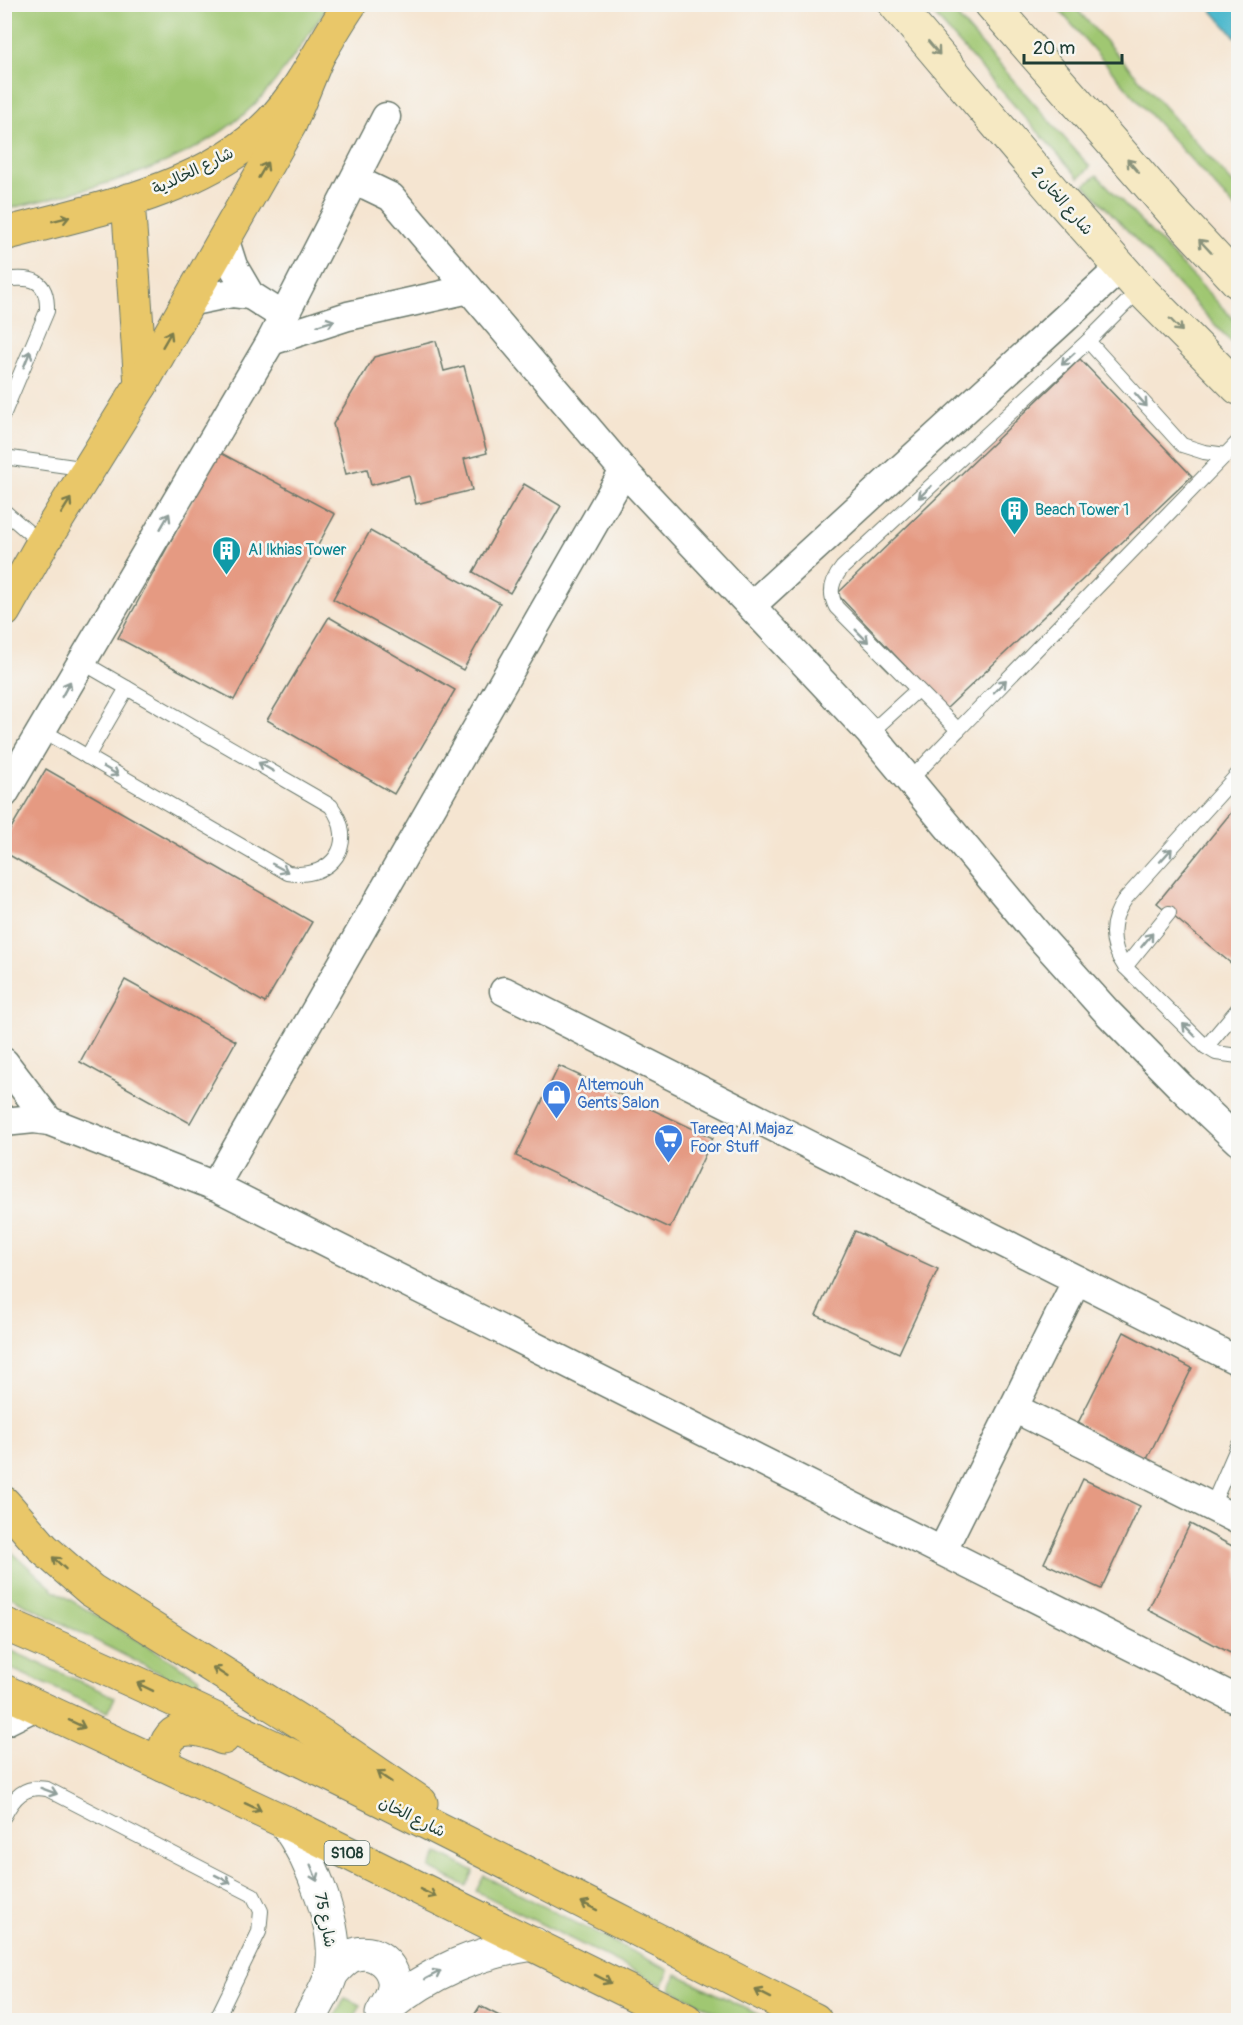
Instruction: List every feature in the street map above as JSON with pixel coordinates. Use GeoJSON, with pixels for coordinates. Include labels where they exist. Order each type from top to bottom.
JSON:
{"type":"FeatureCollection","features":[{"type":"Feature","properties":{"kind":"main road","name":"شارع الخالدية"},"geometry":{"type":"LineString","coordinates":[[4,234],[128,200],[189,176],[253,138],[285,106],[350,4]]}},
{"type":"Feature","properties":{"kind":"main road","name":"شارع الخان 2"},"geometry":{"type":"LineString","coordinates":[[895,4],[1028,162],[1131,278],[1239,388]]}},
{"type":"Feature","properties":{"kind":"main road"},"geometry":{"type":"LineString","coordinates":[[991,4],[1171,210],[1239,282]]}},
{"type":"Feature","properties":{"kind":"main road"},"geometry":{"type":"LineString","coordinates":[[4,611],[42,544],[141,385],[290,124],[317,58]]}},
{"type":"Feature","properties":{"kind":"main road"},"geometry":{"type":"LineString","coordinates":[[128,200],[141,385]]}},
{"type":"Feature","properties":{"kind":"main road"},"geometry":{"type":"LineString","coordinates":[[4,1503],[44,1549],[91,1590],[332,1742],[448,1822],[481,1851]]}},
{"type":"Feature","properties":{"kind":"main road"},"geometry":{"type":"LineString","coordinates":[[4,1605],[58,1637],[89,1660]]}},
{"type":"Feature","properties":{"kind":"main road","name":"شارع الخان"},"geometry":{"type":"LineString","coordinates":[[4,1624],[89,1660],[350,1786],[815,2020]]}},
{"type":"Feature","properties":{"kind":"main road","name":"S108"},"geometry":{"type":"LineString","coordinates":[[4,1691],[285,1822],[686,2020]]}},
{"type":"Feature","properties":{"kind":"main road"},"geometry":{"type":"LineString","coordinates":[[163,1765],[163,1753],[168,1740],[177,1731],[190,1728],[207,1731],[308,1777],[350,1786]]}},
{"type":"Feature","properties":{"kind":"street"},"geometry":{"type":"LineString","coordinates":[[4,794],[43,731],[277,328],[386,117]]}},
{"type":"Feature","properties":{"kind":"street"},"geometry":{"type":"LineString","coordinates":[[353,183],[373,187],[391,197],[624,471],[911,779],[1038,936],[1092,996],[1181,1087],[1239,1141]]}},
{"type":"Feature","properties":{"kind":"street"},"geometry":{"type":"LineString","coordinates":[[224,238],[236,273],[250,295],[277,328]]}},
{"type":"Feature","properties":{"kind":"street"},"geometry":{"type":"LineString","coordinates":[[751,606],[1131,278]]}},
{"type":"Feature","properties":{"kind":"street"},"geometry":{"type":"LineString","coordinates":[[277,328],[348,316],[469,289]]}},
{"type":"Feature","properties":{"kind":"street"},"geometry":{"type":"LineString","coordinates":[[188,302],[232,293],[250,295]]}},
{"type":"Feature","properties":{"kind":"street"},"geometry":{"type":"LineString","coordinates":[[215,1186],[624,471]]}},
{"type":"Feature","properties":{"kind":"street"},"geometry":{"type":"LineString","coordinates":[[504,991],[1239,1361]]}},
{"type":"Feature","properties":{"kind":"street"},"geometry":{"type":"LineString","coordinates":[[4,1062],[49,1121]]}},
{"type":"Feature","properties":{"kind":"street"},"geometry":{"type":"LineString","coordinates":[[4,1122],[34,1119],[49,1121],[215,1186],[1239,1700]]}},
{"type":"Feature","properties":{"kind":"street"},"geometry":{"type":"LineString","coordinates":[[942,1551],[1077,1280]]}},
{"type":"Feature","properties":{"kind":"street"},"geometry":{"type":"LineString","coordinates":[[1014,1408],[1239,1520]]}},
{"type":"Feature","properties":{"kind":"street"},"geometry":{"type":"LineString","coordinates":[[4,1722],[36,1706]]}},
{"type":"Feature","properties":{"kind":"street","name":"شارع 75"},"geometry":{"type":"LineString","coordinates":[[285,1822],[300,1842],[321,1893],[332,1948],[331,1974],[309,2020]]}},
{"type":"Feature","properties":{"kind":"street"},"geometry":{"type":"LineString","coordinates":[[382,2014],[430,1976],[454,1964],[507,1948],[534,1944]]}},
{"type":"Feature","properties":{"kind":"street"},"geometry":{"type":"LineString","coordinates":[[331,1974],[347,1958],[358,1953],[369,1953],[380,1958],[388,1965],[393,1975],[394,1986],[382,2014]]}},
{"type":"Feature","properties":{"kind":"lane"},"geometry":{"type":"LineString","coordinates":[[4,280],[26,278],[37,281],[44,290],[47,311],[4,413]]}},
{"type":"Feature","properties":{"kind":"lane"},"geometry":{"type":"LineString","coordinates":[[958,730],[916,691],[836,608],[831,594],[834,579],[842,568],[1088,341],[1131,278]]}},
{"type":"Feature","properties":{"kind":"lane"},"geometry":{"type":"LineString","coordinates":[[1088,341],[1182,445],[1204,452],[1226,455]]}},
{"type":"Feature","properties":{"kind":"lane"},"geometry":{"type":"LineString","coordinates":[[911,779],[1239,442]]}},
{"type":"Feature","properties":{"kind":"lane"},"geometry":{"type":"LineString","coordinates":[[4,457],[88,470]]}},
{"type":"Feature","properties":{"kind":"lane"},"geometry":{"type":"LineString","coordinates":[[4,511],[42,544]]}},
{"type":"Feature","properties":{"kind":"lane"},"geometry":{"type":"LineString","coordinates":[[43,731],[288,873],[302,875],[315,873],[327,867],[337,856],[342,844],[343,830],[339,817],[331,806],[82,662]]}},
{"type":"Feature","properties":{"kind":"lane"},"geometry":{"type":"LineString","coordinates":[[87,757],[127,688]]}},
{"type":"Feature","properties":{"kind":"lane"},"geometry":{"type":"LineString","coordinates":[[870,733],[916,691]]}},
{"type":"Feature","properties":{"kind":"lane"},"geometry":{"type":"LineString","coordinates":[[1239,774],[1119,908],[1114,920],[1113,944],[1125,967],[1206,1047],[1216,1053],[1239,1056]]}},
{"type":"Feature","properties":{"kind":"lane"},"geometry":{"type":"LineString","coordinates":[[1125,967],[1169,913]]}},
{"type":"Feature","properties":{"kind":"lane"},"geometry":{"type":"LineString","coordinates":[[1206,1047],[1239,1009]]}},
{"type":"Feature","properties":{"kind":"lane"},"geometry":{"type":"LineString","coordinates":[[1212,1506],[1239,1446]]}},
{"type":"Feature","properties":{"kind":"lane"},"geometry":{"type":"LineString","coordinates":[[4,1816],[18,1794],[32,1788],[47,1789],[253,1895],[258,1901],[262,1922],[216,2020]]}},
{"type":"Feature","properties":{"kind":"green space"},"geometry":{"type":"Polygon","coordinates":[[[5,4],[329,5],[266,93],[229,127],[200,145],[138,173],[5,210],[5,4]]]}},
{"type":"Feature","properties":{"kind":"green space"},"geometry":{"type":"Polygon","coordinates":[[[946,4],[1090,167],[1079,178],[934,15],[946,4]]]}},
{"type":"Feature","properties":{"kind":"green space"},"geometry":{"type":"Polygon","coordinates":[[[1055,5],[1073,5],[1238,189],[1238,211],[1151,116],[1055,5]]]}},
{"type":"Feature","properties":{"kind":"green space"},"geometry":{"type":"Polygon","coordinates":[[[1097,175],[1238,324],[1238,340],[1234,345],[1085,185],[1097,175]]]}},
{"type":"Feature","properties":{"kind":"green space"},"geometry":{"type":"Polygon","coordinates":[[[4,1545],[54,1590],[200,1678],[198,1683],[184,1686],[5,1594],[4,1545]]]}},
{"type":"Feature","properties":{"kind":"green space"},"geometry":{"type":"Polygon","coordinates":[[[5,1648],[115,1697],[108,1712],[5,1666],[5,1648]]]}},
{"type":"Feature","properties":{"kind":"green space"},"geometry":{"type":"Polygon","coordinates":[[[438,1853],[474,1871],[466,1886],[430,1868],[438,1853]]]}},
{"type":"Feature","properties":{"kind":"green space"},"geometry":{"type":"Polygon","coordinates":[[[484,1876],[669,1970],[662,1985],[476,1891],[484,1876]]]}},
{"type":"Feature","properties":{"kind":"green space"},"geometry":{"type":"Polygon","coordinates":[[[677,1974],[769,2020],[732,2020],[670,1989],[677,1974]]]}},
{"type":"Feature","properties":{"kind":"green space"},"geometry":{"type":"Polygon","coordinates":[[[345,1998],[361,2005],[353,2020],[333,2020],[345,1998]]]}},
{"type":"Feature","properties":{"kind":"water"},"geometry":{"type":"Polygon","coordinates":[[[1207,5],[1238,5],[1238,40],[1207,5]]]}},
{"type":"Feature","properties":{"kind":"building"},"geometry":{"type":"Polygon","coordinates":[[[436,341],[444,371],[464,366],[487,453],[464,459],[472,490],[416,504],[409,475],[371,485],[367,469],[346,474],[333,424],[374,357],[436,341]]]}},
{"type":"Feature","properties":{"kind":"building","name":"Beach Tower 1"},"geometry":{"type":"Polygon","coordinates":[[[1080,359],[1192,476],[946,709],[837,594],[1080,359]]]}},
{"type":"Feature","properties":{"kind":"building","name":"Al Ikhias Tower"},"geometry":{"type":"Polygon","coordinates":[[[219,452],[335,514],[234,700],[118,638],[219,452]]]}},
{"type":"Feature","properties":{"kind":"building"},"geometry":{"type":"Polygon","coordinates":[[[524,484],[561,506],[510,593],[473,572],[524,484]]]}},
{"type":"Feature","properties":{"kind":"building"},"geometry":{"type":"Polygon","coordinates":[[[370,531],[500,603],[463,670],[333,599],[370,531]]]}},
{"type":"Feature","properties":{"kind":"building"},"geometry":{"type":"Polygon","coordinates":[[[329,617],[455,690],[394,794],[267,720],[329,617]]]}},
{"type":"Feature","properties":{"kind":"building"},"geometry":{"type":"Polygon","coordinates":[[[46,769],[312,922],[265,1003],[4,852],[4,840],[46,769]]]}},
{"type":"Feature","properties":{"kind":"building"},"geometry":{"type":"Polygon","coordinates":[[[1238,804],[1238,969],[1157,903],[1238,804]]]}},
{"type":"Feature","properties":{"kind":"building"},"geometry":{"type":"Polygon","coordinates":[[[125,980],[236,1041],[190,1123],[80,1062],[125,980]]]}},
{"type":"Feature","properties":{"kind":"building"},"geometry":{"type":"Polygon","coordinates":[[[559,1066],[713,1138],[670,1228],[516,1156],[559,1066]]]}},
{"type":"Feature","properties":{"kind":"building"},"geometry":{"type":"Polygon","coordinates":[[[855,1231],[938,1269],[899,1353],[816,1315],[855,1231]]]}},
{"type":"Feature","properties":{"kind":"building"},"geometry":{"type":"Polygon","coordinates":[[[1124,1332],[1192,1368],[1147,1459],[1078,1423],[1124,1332]]]}},
{"type":"Feature","properties":{"kind":"building"},"geometry":{"type":"Polygon","coordinates":[[[1083,1479],[1140,1506],[1101,1589],[1044,1563],[1083,1479]]]}},
{"type":"Feature","properties":{"kind":"building"},"geometry":{"type":"Polygon","coordinates":[[[1190,1524],[1238,1549],[1238,1657],[1148,1610],[1190,1524]]]}},
{"type":"Feature","properties":{"kind":"building"},"geometry":{"type":"Polygon","coordinates":[[[480,2006],[507,2020],[471,2020],[480,2006]]]}},
{"type":"Feature","properties":{"kind":"place","name":"Beach Tower 1"},"geometry":{"type":"Point","coordinates":[1014,536]}},
{"type":"Feature","properties":{"kind":"place","name":"Al Ikhias Tower"},"geometry":{"type":"Point","coordinates":[227,576]}},
{"type":"Feature","properties":{"kind":"place","name":"Altemouh Gents Salon"},"geometry":{"type":"Point","coordinates":[556,1120]}},
{"type":"Feature","properties":{"kind":"place","name":"Tareeq Al Majaz Foor Stuff"},"geometry":{"type":"Point","coordinates":[669,1164]}}]}
